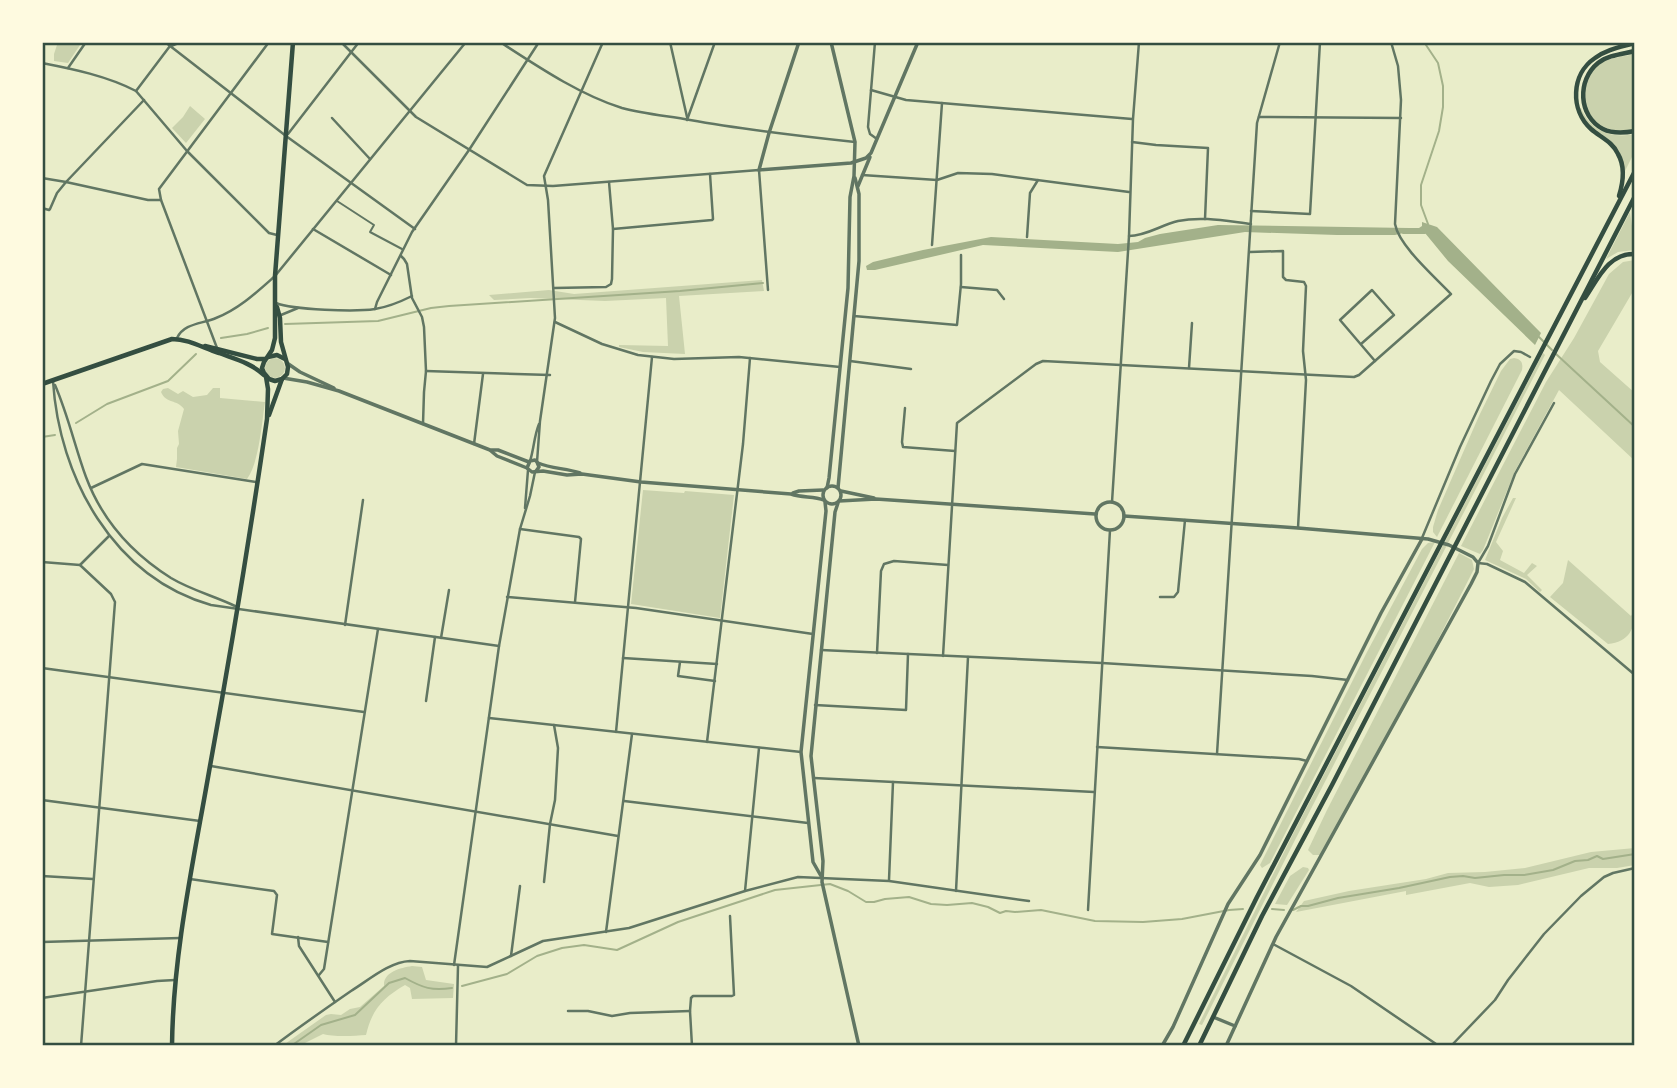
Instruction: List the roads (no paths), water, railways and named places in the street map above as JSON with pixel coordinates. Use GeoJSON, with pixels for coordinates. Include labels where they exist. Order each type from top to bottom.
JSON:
{"type":"FeatureCollection","features":[{"type":"Feature","properties":{"kind":"main road"},"geometry":{"type":"LineString","coordinates":[[172,1046],[180,938],[238,608],[267,419],[268,389],[262,368],[273,346],[278,320],[275,276],[277,235],[293,42]]}},
{"type":"Feature","properties":{"kind":"main road"},"geometry":{"type":"LineString","coordinates":[[1614,214],[1622,186],[1619,154],[1584,121],[1577,103],[1576,89],[1584,67],[1595,58],[1609,50],[1634,43]]}},
{"type":"Feature","properties":{"kind":"main road"},"geometry":{"type":"LineString","coordinates":[[1635,51],[1609,57],[1598,64],[1587,78],[1583,98],[1588,113],[1604,130],[1618,133],[1635,131]]}},
{"type":"Feature","properties":{"kind":"main road"},"geometry":{"type":"LineString","coordinates":[[1183,1046],[1257,897],[1635,171]]}},
{"type":"Feature","properties":{"kind":"main road"},"geometry":{"type":"LineString","coordinates":[[1199,1046],[1262,916],[1635,197]]}},
{"type":"Feature","properties":{"kind":"main road"},"geometry":{"type":"LineString","coordinates":[[1635,211],[1635,223]]}},
{"type":"Feature","properties":{"kind":"main road"},"geometry":{"type":"LineString","coordinates":[[1576,310],[1609,263],[1625,254],[1635,254]]}},
{"type":"Feature","properties":{"kind":"main road"},"geometry":{"type":"LineString","coordinates":[[276,303],[278,320]]}},
{"type":"Feature","properties":{"kind":"main road"},"geometry":{"type":"LineString","coordinates":[[267,419],[288,371],[277,330]]}},
{"type":"Feature","properties":{"kind":"main road"},"geometry":{"type":"LineString","coordinates":[[42,384],[158,342],[177,339],[257,359],[277,355],[287,362]]}},
{"type":"Feature","properties":{"kind":"main road"},"geometry":{"type":"LineString","coordinates":[[203,346],[251,366],[274,381],[283,379]]}},
{"type":"Feature","properties":{"kind":"street"},"geometry":{"type":"LineString","coordinates":[[68,68],[86,42]]}},
{"type":"Feature","properties":{"kind":"street"},"geometry":{"type":"LineString","coordinates":[[165,42],[286,136],[415,229]]}},
{"type":"Feature","properties":{"kind":"street"},"geometry":{"type":"LineString","coordinates":[[135,91],[173,42]]}},
{"type":"Feature","properties":{"kind":"street"},"geometry":{"type":"LineString","coordinates":[[170,46],[181,42]]}},
{"type":"Feature","properties":{"kind":"street"},"geometry":{"type":"LineString","coordinates":[[217,348],[159,189],[269,42]]}},
{"type":"Feature","properties":{"kind":"street"},"geometry":{"type":"LineString","coordinates":[[341,42],[409,111],[527,185],[609,182],[855,162],[871,153]]}},
{"type":"Feature","properties":{"kind":"street"},"geometry":{"type":"LineString","coordinates":[[286,136],[359,42]]}},
{"type":"Feature","properties":{"kind":"street"},"geometry":{"type":"LineString","coordinates":[[177,339],[184,329],[237,308],[275,276],[466,42]]}},
{"type":"Feature","properties":{"kind":"street"},"geometry":{"type":"LineString","coordinates":[[500,42],[582,91],[620,107],[769,133],[855,142]]}},
{"type":"Feature","properties":{"kind":"street"},"geometry":{"type":"LineString","coordinates":[[375,309],[415,229],[538,42]]}},
{"type":"Feature","properties":{"kind":"street"},"geometry":{"type":"LineString","coordinates":[[456,1046],[456,966],[476,811],[507,597],[520,529],[535,471],[539,467],[540,421],[555,320],[545,173],[603,42]]}},
{"type":"Feature","properties":{"kind":"street"},"geometry":{"type":"LineString","coordinates":[[670,42],[687,120]]}},
{"type":"Feature","properties":{"kind":"street"},"geometry":{"type":"LineString","coordinates":[[687,120],[715,42]]}},
{"type":"Feature","properties":{"kind":"street"},"geometry":{"type":"LineString","coordinates":[[768,290],[759,170],[799,42]]}},
{"type":"Feature","properties":{"kind":"street"},"geometry":{"type":"LineString","coordinates":[[831,42],[855,142],[855,162],[850,197],[849,273],[829,478],[823,495],[826,511],[801,752],[813,862],[822,880],[859,1046]]}},
{"type":"Feature","properties":{"kind":"street"},"geometry":{"type":"LineString","coordinates":[[875,42],[869,132],[877,139]]}},
{"type":"Feature","properties":{"kind":"street"},"geometry":{"type":"LineString","coordinates":[[857,188],[918,42]]}},
{"type":"Feature","properties":{"kind":"street"},"geometry":{"type":"LineString","coordinates":[[1112,502],[1139,43],[1123,42]]}},
{"type":"Feature","properties":{"kind":"street"},"geometry":{"type":"LineString","coordinates":[[1217,754],[1256,123],[1280,42]]}},
{"type":"Feature","properties":{"kind":"street"},"geometry":{"type":"LineString","coordinates":[[1251,211],[1310,214],[1320,42]]}},
{"type":"Feature","properties":{"kind":"street"},"geometry":{"type":"LineString","coordinates":[[943,656],[957,423],[1038,363],[1043,361],[1354,377],[1376,361],[1451,294],[1400,238],[1395,224],[1401,118],[1400,73],[1391,42]]}},
{"type":"Feature","properties":{"kind":"street"},"geometry":{"type":"LineString","coordinates":[[42,62],[124,85],[135,91],[187,151],[269,233],[277,235]]}},
{"type":"Feature","properties":{"kind":"street"},"geometry":{"type":"LineString","coordinates":[[871,90],[894,98],[1133,119]]}},
{"type":"Feature","properties":{"kind":"street"},"geometry":{"type":"LineString","coordinates":[[42,208],[49,210],[66,182],[144,100]]}},
{"type":"Feature","properties":{"kind":"street"},"geometry":{"type":"LineString","coordinates":[[932,245],[942,103]]}},
{"type":"Feature","properties":{"kind":"street"},"geometry":{"type":"LineString","coordinates":[[1259,117],[1401,118]]}},
{"type":"Feature","properties":{"kind":"street"},"geometry":{"type":"LineString","coordinates":[[332,118],[370,159]]}},
{"type":"Feature","properties":{"kind":"street"},"geometry":{"type":"LineString","coordinates":[[1132,142],[1208,148],[1205,219]]}},
{"type":"Feature","properties":{"kind":"street"},"geometry":{"type":"LineString","coordinates":[[863,175],[937,180],[958,173],[992,174],[1131,192]]}},
{"type":"Feature","properties":{"kind":"street"},"geometry":{"type":"LineString","coordinates":[[612,229],[712,220],[710,174]]}},
{"type":"Feature","properties":{"kind":"street"},"geometry":{"type":"LineString","coordinates":[[822,880],[823,861],[811,756],[835,512],[841,496],[839,489],[859,261],[859,194],[854,176]]}},
{"type":"Feature","properties":{"kind":"street"},"geometry":{"type":"LineString","coordinates":[[42,178],[148,200],[161,200]]}},
{"type":"Feature","properties":{"kind":"street"},"geometry":{"type":"LineString","coordinates":[[1027,237],[1030,193],[1038,180]]}},
{"type":"Feature","properties":{"kind":"street"},"geometry":{"type":"LineString","coordinates":[[554,289],[609,287],[612,279],[612,229],[609,182]]}},
{"type":"Feature","properties":{"kind":"street"},"geometry":{"type":"LineString","coordinates":[[336,201],[374,225],[370,232],[404,250]]}},
{"type":"Feature","properties":{"kind":"street"},"geometry":{"type":"LineString","coordinates":[[1129,236],[1138,236],[1176,222],[1205,219],[1251,224]]}},
{"type":"Feature","properties":{"kind":"street"},"geometry":{"type":"LineString","coordinates":[[313,229],[391,275]]}},
{"type":"Feature","properties":{"kind":"street"},"geometry":{"type":"LineString","coordinates":[[1249,252],[1283,251],[1283,277],[1306,284],[1303,351],[1306,375],[1298,527]]}},
{"type":"Feature","properties":{"kind":"street"},"geometry":{"type":"LineString","coordinates":[[854,316],[957,325],[961,255]]}},
{"type":"Feature","properties":{"kind":"street"},"geometry":{"type":"LineString","coordinates":[[401,256],[406,261],[412,297],[422,317],[426,371],[423,424]]}},
{"type":"Feature","properties":{"kind":"street"},"geometry":{"type":"LineString","coordinates":[[961,287],[997,290],[1004,299]]}},
{"type":"Feature","properties":{"kind":"street"},"geometry":{"type":"LineString","coordinates":[[1361,344],[1394,315],[1372,290],[1339,320],[1376,361]]}},
{"type":"Feature","properties":{"kind":"street"},"geometry":{"type":"LineString","coordinates":[[276,303],[301,308],[356,310],[375,309],[412,297]]}},
{"type":"Feature","properties":{"kind":"street"},"geometry":{"type":"LineString","coordinates":[[278,320],[301,308]]}},
{"type":"Feature","properties":{"kind":"street"},"geometry":{"type":"LineString","coordinates":[[555,320],[602,344],[652,357],[674,359],[732,356],[840,367]]}},
{"type":"Feature","properties":{"kind":"street"},"geometry":{"type":"LineString","coordinates":[[1189,369],[1192,323]]}},
{"type":"Feature","properties":{"kind":"street"},"geometry":{"type":"LineString","coordinates":[[1162,1046],[1228,904],[1260,855],[1422,539],[1460,447],[1500,364],[1514,351],[1530,357]]}},
{"type":"Feature","properties":{"kind":"street"},"geometry":{"type":"LineString","coordinates":[[616,733],[652,357]]}},
{"type":"Feature","properties":{"kind":"street"},"geometry":{"type":"LineString","coordinates":[[707,742],[743,444],[750,358]]}},
{"type":"Feature","properties":{"kind":"street"},"geometry":{"type":"LineString","coordinates":[[287,362],[300,372],[339,391],[490,450],[530,471],[791,494],[817,498],[831,505],[876,499],[1095,514]]}},
{"type":"Feature","properties":{"kind":"street"},"geometry":{"type":"LineString","coordinates":[[850,362],[911,369]]}},
{"type":"Feature","properties":{"kind":"street"},"geometry":{"type":"LineString","coordinates":[[426,371],[548,375]]}},
{"type":"Feature","properties":{"kind":"street"},"geometry":{"type":"LineString","coordinates":[[474,444],[484,373]]}},
{"type":"Feature","properties":{"kind":"street"},"geometry":{"type":"LineString","coordinates":[[283,379],[339,391]]}},
{"type":"Feature","properties":{"kind":"street"},"geometry":{"type":"LineString","coordinates":[[53,381],[91,488],[116,530],[133,549],[173,579],[238,608]]}},
{"type":"Feature","properties":{"kind":"street"},"geometry":{"type":"LineString","coordinates":[[53,381],[57,416],[88,505],[109,536],[136,564],[164,584],[202,603],[219,607],[499,646]]}},
{"type":"Feature","properties":{"kind":"street"},"geometry":{"type":"LineString","coordinates":[[1226,1046],[1273,944],[1465,596],[1516,474],[1554,403]]}},
{"type":"Feature","properties":{"kind":"street"},"geometry":{"type":"LineString","coordinates":[[905,408],[903,447],[956,452]]}},
{"type":"Feature","properties":{"kind":"street"},"geometry":{"type":"LineString","coordinates":[[525,511],[529,461],[540,421]]}},
{"type":"Feature","properties":{"kind":"street"},"geometry":{"type":"LineString","coordinates":[[490,450],[582,474]]}},
{"type":"Feature","properties":{"kind":"street"},"geometry":{"type":"LineString","coordinates":[[91,488],[142,464],[257,482]]}},
{"type":"Feature","properties":{"kind":"street"},"geometry":{"type":"LineString","coordinates":[[791,494],[832,486],[876,499]]}},
{"type":"Feature","properties":{"kind":"street"},"geometry":{"type":"LineString","coordinates":[[345,625],[363,500]]}},
{"type":"Feature","properties":{"kind":"street"},"geometry":{"type":"LineString","coordinates":[[1112,502],[1120,506],[1124,516],[1121,525],[1110,530],[1101,528],[1097,524],[1095,514],[1099,506],[1112,502]]}},
{"type":"Feature","properties":{"kind":"street"},"geometry":{"type":"LineString","coordinates":[[1124,516],[1298,527],[1408,537],[1449,545],[1473,557],[1478,563],[1487,564],[1525,582],[1635,675]]}},
{"type":"Feature","properties":{"kind":"street"},"geometry":{"type":"LineString","coordinates":[[1160,597],[1174,597],[1178,592],[1185,520]]}},
{"type":"Feature","properties":{"kind":"street"},"geometry":{"type":"LineString","coordinates":[[520,529],[581,539],[575,603]]}},
{"type":"Feature","properties":{"kind":"street"},"geometry":{"type":"LineString","coordinates":[[1088,910],[1110,530]]}},
{"type":"Feature","properties":{"kind":"street"},"geometry":{"type":"LineString","coordinates":[[80,565],[109,536]]}},
{"type":"Feature","properties":{"kind":"street"},"geometry":{"type":"LineString","coordinates":[[1408,537],[1416,547]]}},
{"type":"Feature","properties":{"kind":"street"},"geometry":{"type":"LineString","coordinates":[[877,653],[881,571],[884,564],[894,561],[948,565]]}},
{"type":"Feature","properties":{"kind":"street"},"geometry":{"type":"LineString","coordinates":[[42,562],[80,565],[111,594],[115,602],[81,1046]]}},
{"type":"Feature","properties":{"kind":"street"},"geometry":{"type":"LineString","coordinates":[[441,638],[449,590]]}},
{"type":"Feature","properties":{"kind":"street"},"geometry":{"type":"LineString","coordinates":[[507,597],[628,607],[813,634]]}},
{"type":"Feature","properties":{"kind":"street"},"geometry":{"type":"LineString","coordinates":[[319,975],[324,969],[377,629]]}},
{"type":"Feature","properties":{"kind":"street"},"geometry":{"type":"LineString","coordinates":[[426,701],[435,637]]}},
{"type":"Feature","properties":{"kind":"street"},"geometry":{"type":"LineString","coordinates":[[821,650],[1102,663],[1348,680]]}},
{"type":"Feature","properties":{"kind":"street"},"geometry":{"type":"LineString","coordinates":[[815,705],[906,710],[908,654]]}},
{"type":"Feature","properties":{"kind":"street"},"geometry":{"type":"LineString","coordinates":[[956,891],[968,657]]}},
{"type":"Feature","properties":{"kind":"street"},"geometry":{"type":"LineString","coordinates":[[623,658],[717,664]]}},
{"type":"Feature","properties":{"kind":"street"},"geometry":{"type":"LineString","coordinates":[[680,662],[678,676],[715,681]]}},
{"type":"Feature","properties":{"kind":"street"},"geometry":{"type":"LineString","coordinates":[[42,668],[365,712]]}},
{"type":"Feature","properties":{"kind":"street"},"geometry":{"type":"LineString","coordinates":[[489,718],[801,752]]}},
{"type":"Feature","properties":{"kind":"street"},"geometry":{"type":"LineString","coordinates":[[544,882],[555,800],[558,748],[554,725]]}},
{"type":"Feature","properties":{"kind":"street"},"geometry":{"type":"LineString","coordinates":[[606,932],[632,734]]}},
{"type":"Feature","properties":{"kind":"street"},"geometry":{"type":"LineString","coordinates":[[1097,747],[1307,761]]}},
{"type":"Feature","properties":{"kind":"street"},"geometry":{"type":"LineString","coordinates":[[745,891],[759,748]]}},
{"type":"Feature","properties":{"kind":"street"},"geometry":{"type":"LineString","coordinates":[[210,766],[618,836]]}},
{"type":"Feature","properties":{"kind":"street"},"geometry":{"type":"LineString","coordinates":[[813,778],[1094,792]]}},
{"type":"Feature","properties":{"kind":"street"},"geometry":{"type":"LineString","coordinates":[[889,881],[893,782]]}},
{"type":"Feature","properties":{"kind":"street"},"geometry":{"type":"LineString","coordinates":[[42,800],[200,821]]}},
{"type":"Feature","properties":{"kind":"street"},"geometry":{"type":"LineString","coordinates":[[624,801],[808,822]]}},
{"type":"Feature","properties":{"kind":"street"},"geometry":{"type":"LineString","coordinates":[[1451,1046],[1494,1000],[1544,934],[1581,896],[1604,877],[1635,868]]}},
{"type":"Feature","properties":{"kind":"street"},"geometry":{"type":"LineString","coordinates":[[42,876],[93,879]]}},
{"type":"Feature","properties":{"kind":"street"},"geometry":{"type":"LineString","coordinates":[[274,1046],[335,1002],[401,962],[487,967],[547,940],[629,928],[745,891],[799,877],[889,881],[1030,901]]}},
{"type":"Feature","properties":{"kind":"street"},"geometry":{"type":"LineString","coordinates":[[190,879],[275,892],[277,895],[271,933],[328,942]]}},
{"type":"Feature","properties":{"kind":"street"},"geometry":{"type":"LineString","coordinates":[[511,956],[520,886]]}},
{"type":"Feature","properties":{"kind":"street"},"geometry":{"type":"LineString","coordinates":[[692,1046],[692,996],[734,995],[730,916]]}},
{"type":"Feature","properties":{"kind":"street"},"geometry":{"type":"LineString","coordinates":[[298,937],[299,946],[335,1002]]}},
{"type":"Feature","properties":{"kind":"street"},"geometry":{"type":"LineString","coordinates":[[42,942],[180,938]]}},
{"type":"Feature","properties":{"kind":"street"},"geometry":{"type":"LineString","coordinates":[[1273,944],[1351,986],[1439,1046]]}},
{"type":"Feature","properties":{"kind":"street"},"geometry":{"type":"LineString","coordinates":[[42,999],[175,980]]}},
{"type":"Feature","properties":{"kind":"street"},"geometry":{"type":"LineString","coordinates":[[568,1011],[588,1011],[612,1016],[690,1011]]}},
{"type":"Feature","properties":{"kind":"street"},"geometry":{"type":"LineString","coordinates":[[1213,1017],[1235,1026]]}},
{"type":"Feature","properties":{"kind":"waterway"},"geometry":{"type":"LineString","coordinates":[[1424,42],[1438,63],[1443,86],[1439,131],[1421,185],[1421,205],[1428,224]]}},
{"type":"Feature","properties":{"kind":"waterway"},"geometry":{"type":"LineString","coordinates":[[1403,233],[1425,233]]}},
{"type":"Feature","properties":{"kind":"waterway"},"geometry":{"type":"LineString","coordinates":[[285,324],[378,321],[449,306],[763,283]]}},
{"type":"Feature","properties":{"kind":"waterway"},"geometry":{"type":"LineString","coordinates":[[221,338],[268,328]]}},
{"type":"Feature","properties":{"kind":"waterway"},"geometry":{"type":"LineString","coordinates":[[1539,337],[1552,350]]}},
{"type":"Feature","properties":{"kind":"waterway"},"geometry":{"type":"LineString","coordinates":[[76,423],[107,404],[168,381],[196,354]]}},
{"type":"Feature","properties":{"kind":"waterway"},"geometry":{"type":"LineString","coordinates":[[1556,354],[1635,427]]}},
{"type":"Feature","properties":{"kind":"waterway"},"geometry":{"type":"LineString","coordinates":[[42,437],[55,435]]}},
{"type":"Feature","properties":{"kind":"waterway"},"geometry":{"type":"LineString","coordinates":[[1293,910],[1338,898],[1450,877],[1524,875],[1553,870],[1597,856],[1603,859],[1635,854]]}},
{"type":"Feature","properties":{"kind":"waterway"},"geometry":{"type":"LineString","coordinates":[[462,986],[507,974],[537,956],[562,948],[584,945],[617,950],[678,922],[775,890],[830,884],[866,902],[909,897],[931,904],[972,903],[1000,913],[1041,910],[1095,921],[1143,922],[1182,919],[1243,909]]}},
{"type":"Feature","properties":{"kind":"waterway"},"geometry":{"type":"LineString","coordinates":[[1272,909],[1284,910]]}},
{"type":"Feature","properties":{"kind":"waterway"},"geometry":{"type":"LineString","coordinates":[[291,1046],[321,1025],[355,1015],[389,983],[405,978],[428,988],[452,988]]}}]}
